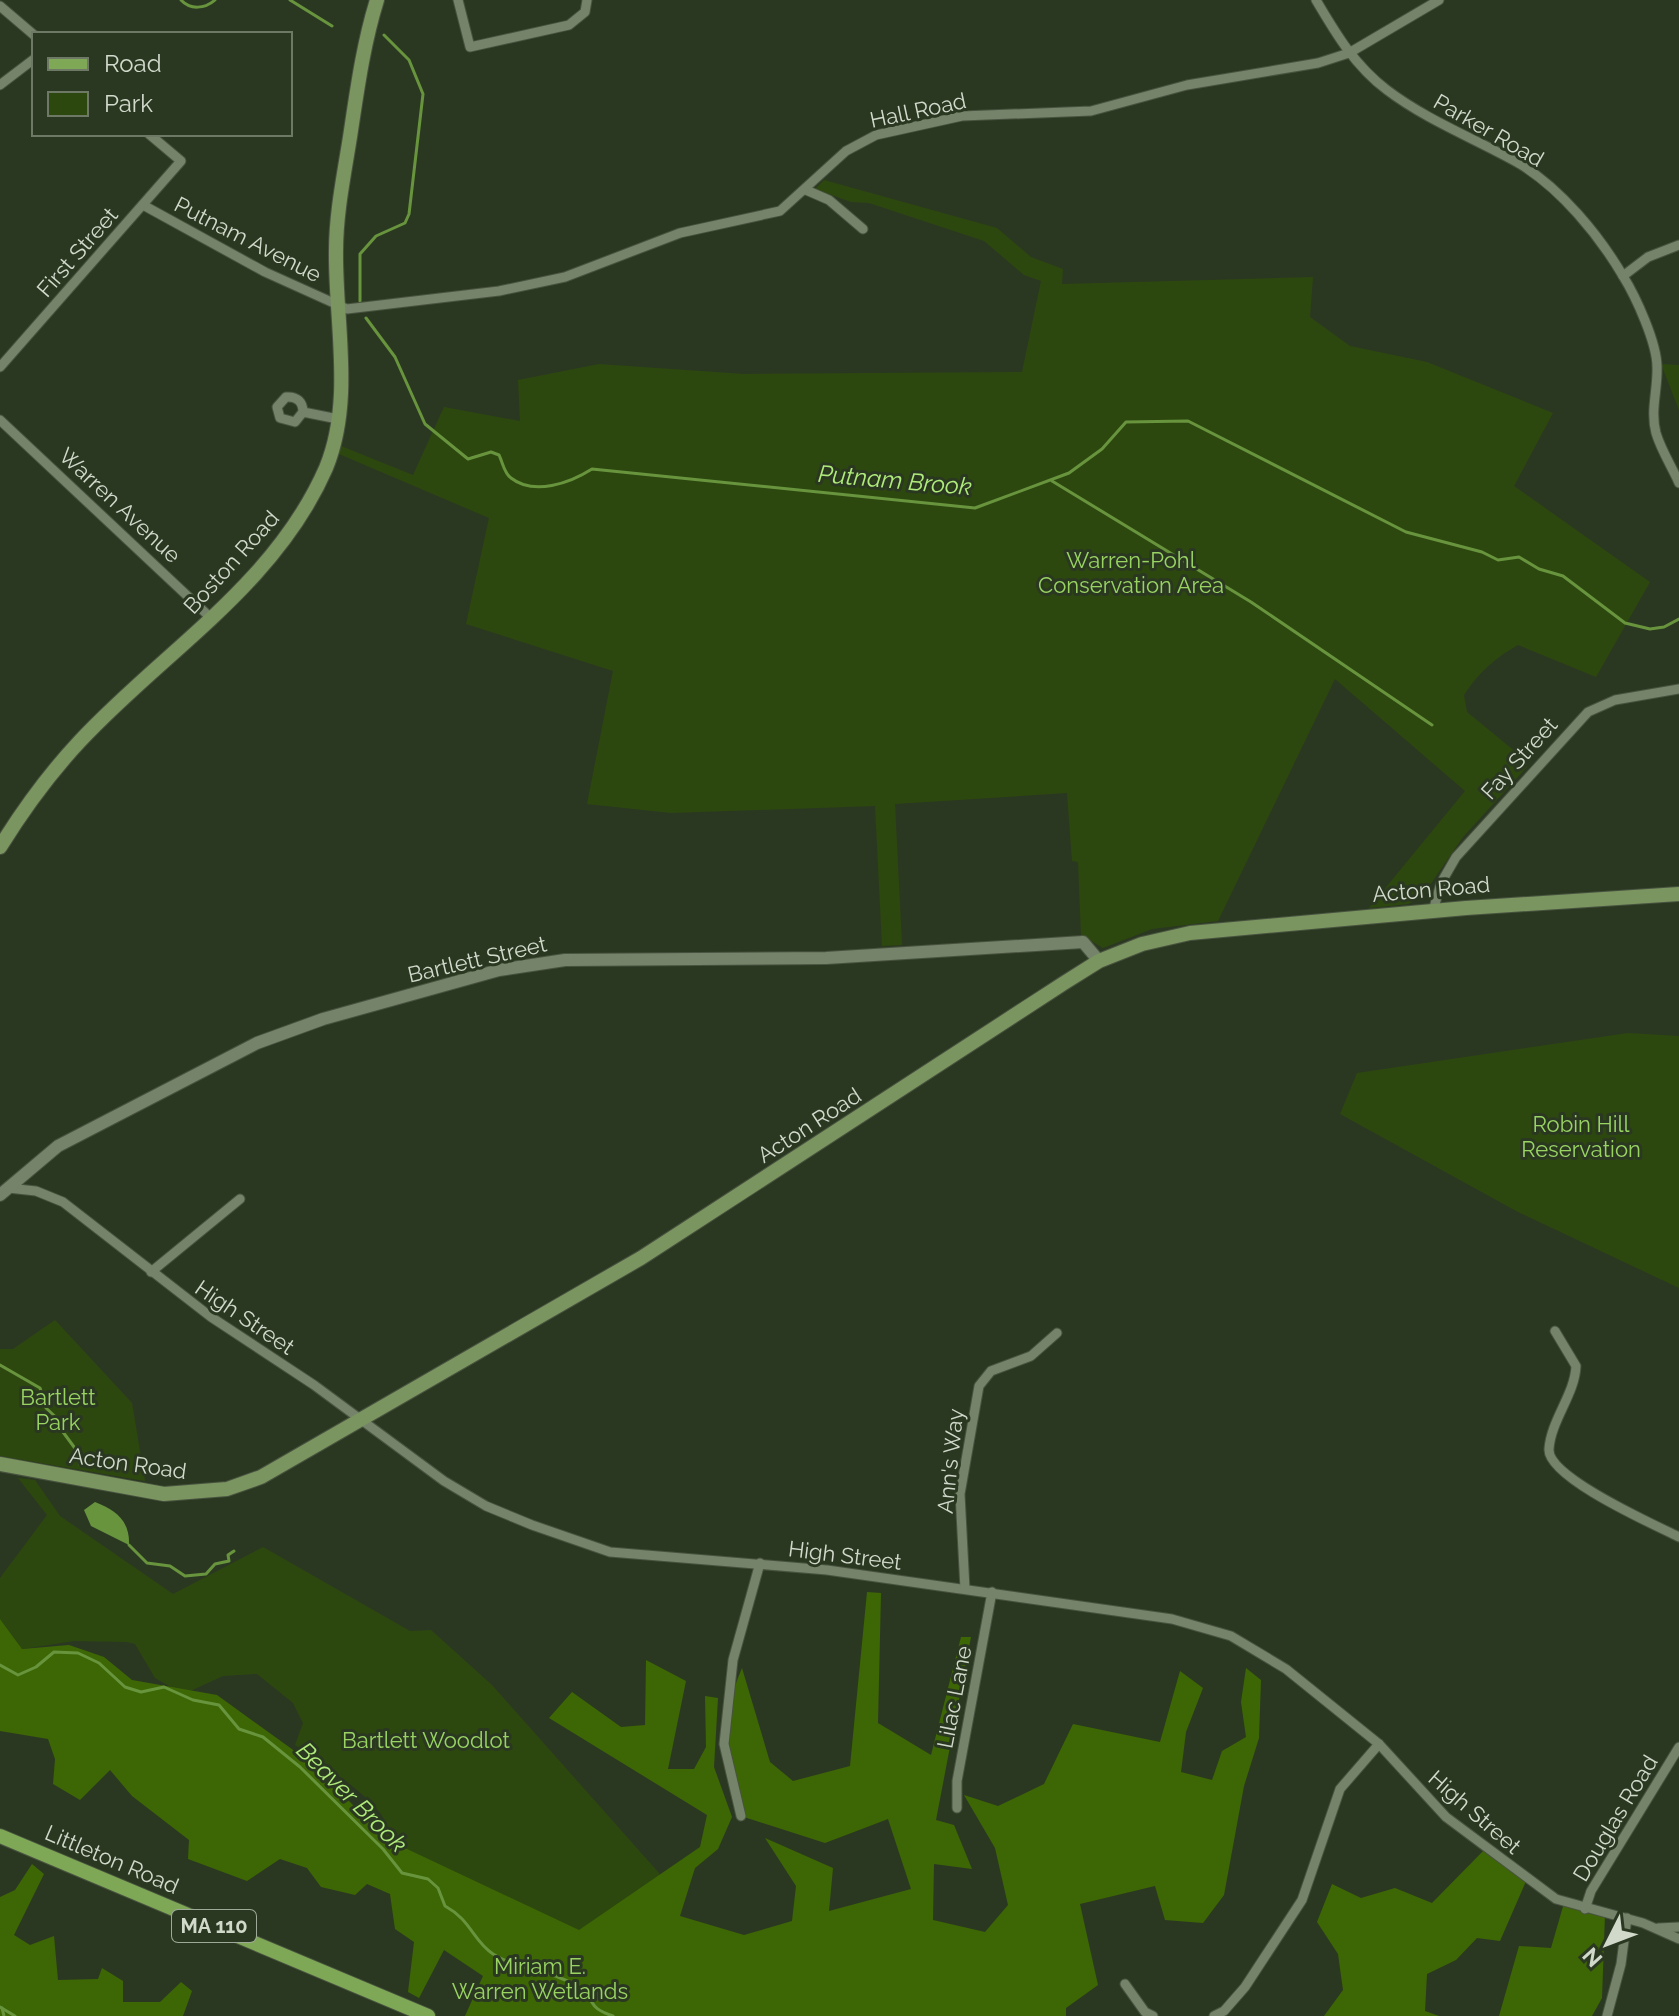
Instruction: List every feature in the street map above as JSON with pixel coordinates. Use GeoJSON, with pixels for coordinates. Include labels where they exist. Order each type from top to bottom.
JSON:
{"type":"FeatureCollection","features":[{"type":"Feature","properties":{"kind":"main road","name":"Boston Road"},"geometry":{"type":"LineString","coordinates":[[0,847],[16,821],[80,740],[212,619],[263,566],[294,526],[326,466],[338,419],[341,381],[337,304],[340,202],[365,40],[377,0]]}},
{"type":"Feature","properties":{"kind":"main road","name":"Acton Road"},"geometry":{"type":"LineString","coordinates":[[0,1464],[164,1494],[227,1489],[261,1477],[654,1250],[1099,961],[1142,944],[1190,933],[1433,911],[1679,894]]}},
{"type":"Feature","properties":{"kind":"main road","name":"Littleton Road"},"geometry":{"type":"LineString","coordinates":[[0,1836],[428,2016]]}},
{"type":"Feature","properties":{"kind":"street"},"geometry":{"type":"LineString","coordinates":[[458,0],[470,47],[569,25],[585,12],[587,0]]}},
{"type":"Feature","properties":{"kind":"street","name":"Parker Road"},"geometry":{"type":"LineString","coordinates":[[1316,0],[1349,53],[1387,90],[1430,118],[1523,166],[1573,210],[1623,276],[1642,315],[1658,366],[1653,394],[1655,429],[1679,483]]}},
{"type":"Feature","properties":{"kind":"street","name":"Hall Road"},"geometry":{"type":"LineString","coordinates":[[337,304],[358,310],[534,285],[565,277],[680,233],[778,212],[854,145],[912,125],[962,116],[1091,111],[1187,85],[1318,63],[1349,53],[1439,0]]}},
{"type":"Feature","properties":{"kind":"street"},"geometry":{"type":"LineString","coordinates":[[0,6],[32,33]]}},
{"type":"Feature","properties":{"kind":"street"},"geometry":{"type":"LineString","coordinates":[[0,85],[32,61]]}},
{"type":"Feature","properties":{"kind":"street","name":"First Street"},"geometry":{"type":"LineString","coordinates":[[0,367],[181,161],[151,136]]}},
{"type":"Feature","properties":{"kind":"street"},"geometry":{"type":"LineString","coordinates":[[806,190],[829,200],[863,229]]}},
{"type":"Feature","properties":{"kind":"street","name":"Putnam Avenue"},"geometry":{"type":"LineString","coordinates":[[143,205],[265,272],[337,304]]}},
{"type":"Feature","properties":{"kind":"street"},"geometry":{"type":"LineString","coordinates":[[1623,276],[1648,257],[1679,245]]}},
{"type":"Feature","properties":{"kind":"street"},"geometry":{"type":"LineString","coordinates":[[303,412],[338,419]]}},
{"type":"Feature","properties":{"kind":"street","name":"Warren Avenue"},"geometry":{"type":"LineString","coordinates":[[0,420],[212,619]]}},
{"type":"Feature","properties":{"kind":"street","name":"Fay Street"},"geometry":{"type":"LineString","coordinates":[[1433,911],[1441,883],[1456,857],[1578,720],[1615,700],[1679,689]]}},
{"type":"Feature","properties":{"kind":"street","name":"Bartlett Street"},"geometry":{"type":"LineString","coordinates":[[4,1192],[58,1146],[257,1043],[323,1019],[499,970],[565,960],[826,958],[1069,942],[1083,942],[1099,961]]}},
{"type":"Feature","properties":{"kind":"street","name":"High Street"},"geometry":{"type":"LineString","coordinates":[[4,1192],[36,1191],[63,1202],[151,1272],[444,1481],[486,1506],[573,1540],[610,1552],[760,1563],[992,1592],[1172,1619],[1231,1636],[1286,1669],[1379,1744],[1423,1795],[1457,1826],[1547,1893],[1585,1909],[1658,1928],[1679,1939]]}},
{"type":"Feature","properties":{"kind":"street"},"geometry":{"type":"LineString","coordinates":[[151,1272],[240,1199]]}},
{"type":"Feature","properties":{"kind":"street"},"geometry":{"type":"LineString","coordinates":[[1555,1331],[1576,1366],[1549,1446],[1551,1461],[1567,1477],[1679,1537]]}},
{"type":"Feature","properties":{"kind":"street","name":"Ann's Way"},"geometry":{"type":"LineString","coordinates":[[965,1589],[960,1494],[979,1386],[991,1371],[1031,1356],[1057,1333]]}},
{"type":"Feature","properties":{"kind":"street"},"geometry":{"type":"LineString","coordinates":[[741,1816],[724,1744],[733,1660],[760,1563]]}},
{"type":"Feature","properties":{"kind":"street","name":"Lilac Lane"},"geometry":{"type":"LineString","coordinates":[[957,1808],[957,1781],[992,1592]]}},
{"type":"Feature","properties":{"kind":"street"},"geometry":{"type":"LineString","coordinates":[[1214,2016],[1224,2011],[1245,1987],[1302,1900],[1340,1789],[1379,1744]]}},
{"type":"Feature","properties":{"kind":"street","name":"Douglas Road"},"geometry":{"type":"LineString","coordinates":[[1585,1909],[1591,1891],[1679,1747]]}},
{"type":"Feature","properties":{"kind":"street"},"geometry":{"type":"LineString","coordinates":[[1607,2016],[1621,1964],[1627,1918]]}},
{"type":"Feature","properties":{"kind":"street"},"geometry":{"type":"LineString","coordinates":[[1658,1928],[1679,1927]]}},
{"type":"Feature","properties":{"kind":"street"},"geometry":{"type":"LineString","coordinates":[[1125,1984],[1145,2012],[1153,2016]]}},
{"type":"Feature","properties":{"kind":"green space","name":"Warren-Pohl Conservation Area"},"geometry":{"type":"Polygon","coordinates":[[[824,180],[997,228],[1031,257],[1063,269],[1062,284],[1313,277],[1310,317],[1350,346],[1427,362],[1553,413],[1514,486],[1650,582],[1596,677],[1518,645],[1488,666],[1464,695],[1467,712],[1517,753],[1527,767],[1463,837],[1421,898],[1408,904],[1369,908],[1465,791],[1335,679],[1218,921],[1152,929],[1103,948],[1081,935],[1078,862],[1072,861],[1067,793],[895,804],[902,945],[882,946],[875,806],[671,813],[587,804],[613,671],[466,624],[489,518],[339,454],[341,446],[413,475],[444,407],[520,421],[518,380],[599,364],[744,374],[1022,372],[1041,281],[1024,275],[984,241],[869,203],[851,202],[815,189],[824,180]]]}},
{"type":"Feature","properties":{"kind":"green space"},"geometry":{"type":"Polygon","coordinates":[[[1661,364],[1679,365],[1679,410],[1661,364]]]}},
{"type":"Feature","properties":{"kind":"green space","name":"Robin Hill Reservation"},"geometry":{"type":"Polygon","coordinates":[[[1628,1033],[1679,1036],[1679,1288],[1518,1212],[1340,1114],[1357,1073],[1628,1033]]]}},
{"type":"Feature","properties":{"kind":"green space","name":"Bartlett Park"},"geometry":{"type":"Polygon","coordinates":[[[55,1320],[132,1403],[145,1481],[0,1456],[0,1349],[13,1349],[55,1320]]]}},
{"type":"Feature","properties":{"kind":"green space","name":"Bartlett Woodlot"},"geometry":{"type":"Polygon","coordinates":[[[18,1478],[35,1480],[60,1516],[173,1594],[263,1547],[410,1631],[431,1630],[492,1685],[667,1882],[614,1947],[386,1839],[384,1820],[370,1801],[295,1745],[303,1723],[293,1703],[257,1674],[223,1676],[188,1692],[176,1690],[155,1678],[135,1644],[74,1641],[22,1649],[0,1619],[0,1578],[47,1515],[18,1478]]]}},
{"type":"Feature","properties":{"kind":"green space","name":"Miriam E. Warren Wetlands"},"geometry":{"type":"Polygon","coordinates":[[[867,1592],[881,1593],[878,1723],[931,1755],[961,1637],[971,1637],[936,1820],[954,1825],[972,1869],[934,1864],[933,1920],[985,1932],[1008,1905],[995,1848],[964,1795],[998,1806],[1044,1784],[1073,1724],[1160,1742],[1180,1671],[1203,1688],[1186,1732],[1181,1772],[1212,1780],[1222,1751],[1246,1737],[1241,1702],[1246,1668],[1261,1680],[1259,1738],[1244,1786],[1224,1895],[1203,1923],[1165,1920],[1155,1886],[1080,1904],[1098,1985],[1066,2008],[1066,2016],[465,2016],[483,1976],[444,1950],[419,1998],[408,1992],[414,1942],[395,1929],[390,1894],[367,1884],[355,1895],[321,1887],[307,1868],[280,1859],[247,1881],[188,1859],[189,1840],[132,1796],[110,1770],[80,1800],[53,1784],[55,1759],[48,1739],[0,1731],[0,1619],[22,1649],[69,1645],[104,1657],[132,1680],[217,1695],[314,1765],[386,1839],[579,1930],[700,1847],[707,1815],[549,1718],[572,1692],[621,1727],[645,1725],[646,1660],[686,1681],[668,1769],[694,1769],[706,1747],[705,1696],[718,1698],[714,1767],[732,1817],[718,1849],[695,1868],[680,1916],[744,1935],[792,1921],[796,1886],[765,1838],[833,1868],[829,1911],[911,1889],[888,1819],[825,1843],[744,1817],[726,1743],[729,1709],[742,1668],[770,1762],[793,1781],[850,1766],[867,1592]]]}},
{"type":"Feature","properties":{"kind":"green space"},"geometry":{"type":"Polygon","coordinates":[[[1486,1848],[1527,1879],[1500,1941],[1477,1938],[1456,1960],[1427,1974],[1425,2011],[1439,2016],[1324,2016],[1343,1990],[1338,1954],[1317,1922],[1332,1884],[1361,1898],[1395,1888],[1432,1903],[1486,1848]]]}},
{"type":"Feature","properties":{"kind":"green space"},"geometry":{"type":"Polygon","coordinates":[[[32,1864],[44,1874],[14,1935],[30,1945],[54,1936],[58,1980],[98,1979],[102,1968],[123,1981],[123,2002],[160,2002],[181,1982],[192,1991],[183,2016],[0,2016],[0,1897],[15,1890],[32,1864]]]}},
{"type":"Feature","properties":{"kind":"green space"},"geometry":{"type":"Polygon","coordinates":[[[1564,1903],[1605,1914],[1602,1998],[1592,2016],[1499,2016],[1519,1946],[1551,1948],[1564,1903]]]}},
{"type":"Feature","properties":{"kind":"shaded area"},"geometry":{"type":"Polygon","coordinates":[[[95,1502],[109,1509],[124,1523],[129,1545],[91,1526],[84,1510],[95,1502]]]}},
{"type":"Feature","properties":{"kind":"waterway","name":"Putnam Brook"},"geometry":{"type":"LineString","coordinates":[[181,0],[198,7],[215,0]]}},
{"type":"Feature","properties":{"kind":"waterway","name":"Putnam Brook"},"geometry":{"type":"LineString","coordinates":[[290,0],[332,26]]}},
{"type":"Feature","properties":{"kind":"waterway","name":"Putnam Brook"},"geometry":{"type":"LineString","coordinates":[[360,301],[360,254],[376,236],[405,223],[409,214],[423,94],[409,60],[384,35]]}},
{"type":"Feature","properties":{"kind":"waterway","name":"Putnam Brook"},"geometry":{"type":"LineString","coordinates":[[366,318],[395,357],[425,424],[468,459],[491,452],[499,455],[509,476],[530,486],[563,483],[592,469],[975,508],[1069,473],[1102,449],[1126,422],[1188,421],[1406,532],[1482,552],[1498,560],[1519,557],[1539,569],[1563,576],[1625,623],[1650,629],[1664,627],[1679,619]]}},
{"type":"Feature","properties":{"kind":"waterway"},"geometry":{"type":"LineString","coordinates":[[1052,481],[1251,602],[1432,725]]}},
{"type":"Feature","properties":{"kind":"waterway"},"geometry":{"type":"LineString","coordinates":[[0,1365],[40,1388],[46,1408],[60,1421],[63,1432],[77,1451],[80,1465]]}},
{"type":"Feature","properties":{"kind":"waterway"},"geometry":{"type":"LineString","coordinates":[[129,1545],[147,1563],[170,1566],[185,1576],[206,1574],[215,1564],[229,1561],[228,1555],[234,1551]]}},
{"type":"Feature","properties":{"kind":"waterway","name":"Beaver Brook"},"geometry":{"type":"LineString","coordinates":[[0,1665],[18,1675],[36,1667],[54,1652],[78,1653],[99,1663],[125,1687],[141,1692],[164,1687],[193,1700],[219,1705],[239,1729],[263,1737],[300,1767],[383,1849],[402,1873],[428,1879],[438,1888],[445,1906],[461,1918],[486,1949],[503,1960],[572,1983],[596,2007],[613,2016]]}},
{"type":"Feature","properties":{"kind":"waterway"},"geometry":{"type":"LineString","coordinates":[[0,2007],[15,2016]]}},
{"type":"Feature","properties":{"kind":"waterway"},"geometry":{"type":"LineString","coordinates":[[2,2008],[4,2016]]}}]}
